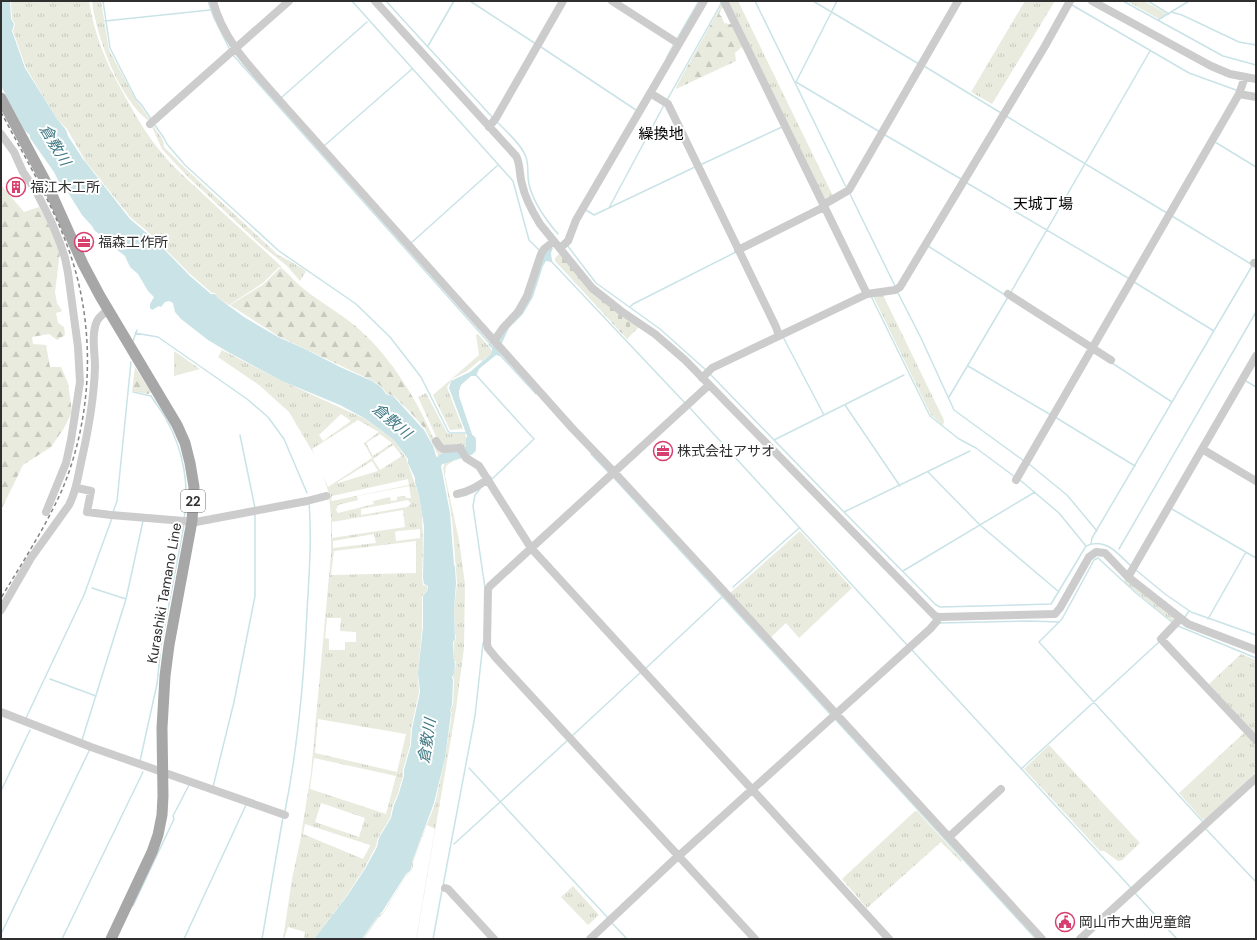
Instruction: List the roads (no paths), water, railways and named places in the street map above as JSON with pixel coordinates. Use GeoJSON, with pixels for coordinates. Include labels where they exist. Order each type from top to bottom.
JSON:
{"type":"FeatureCollection","features":[{"type":"Feature","properties":{"kind":"main road","name":"Kurashiki Tamano Line"},"geometry":{"type":"LineString","coordinates":[[1,98],[48,186],[83,264],[108,310],[167,406],[177,425],[185,443],[194,487],[187,520],[168,653],[163,708],[162,815],[158,835],[145,868],[111,939]]}},
{"type":"Feature","properties":{"kind":"street"},"geometry":{"type":"LineString","coordinates":[[213,1],[232,51],[497,344],[612,474],[833,715],[949,837],[1042,939]]}},
{"type":"Feature","properties":{"kind":"street"},"geometry":{"type":"LineString","coordinates":[[151,122],[289,1]]}},
{"type":"Feature","properties":{"kind":"street"},"geometry":{"type":"LineString","coordinates":[[375,1],[493,122],[518,159],[522,184],[527,200],[540,224],[554,241],[564,244],[577,272],[592,288],[621,311],[655,334],[685,360],[706,374],[709,385],[933,614],[938,617],[1055,614],[1060,608],[1089,557],[1096,552],[1103,552],[1176,622],[1188,624],[1256,650]]}},
{"type":"Feature","properties":{"kind":"street"},"geometry":{"type":"LineString","coordinates":[[493,122],[563,1]]}},
{"type":"Feature","properties":{"kind":"street"},"geometry":{"type":"LineString","coordinates":[[612,1],[677,42]]}},
{"type":"Feature","properties":{"kind":"street"},"geometry":{"type":"LineString","coordinates":[[564,244],[576,220],[651,92],[677,42],[704,1]]}},
{"type":"Feature","properties":{"kind":"street"},"geometry":{"type":"LineString","coordinates":[[740,250],[825,205],[848,191],[958,1]]}},
{"type":"Feature","properties":{"kind":"street"},"geometry":{"type":"LineString","coordinates":[[1092,1],[1198,60],[1230,74],[1256,79]]}},
{"type":"Feature","properties":{"kind":"street"},"geometry":{"type":"LineString","coordinates":[[725,2],[784,125],[868,293]]}},
{"type":"Feature","properties":{"kind":"street"},"geometry":{"type":"LineString","coordinates":[[706,374],[780,334],[868,293],[896,289],[1070,3]]}},
{"type":"Feature","properties":{"kind":"street"},"geometry":{"type":"LineString","coordinates":[[1017,479],[1239,94],[1245,77]]}},
{"type":"Feature","properties":{"kind":"street"},"geometry":{"type":"LineString","coordinates":[[651,92],[666,102],[780,334]]}},
{"type":"Feature","properties":{"kind":"street"},"geometry":{"type":"LineString","coordinates":[[1239,94],[1256,97]]}},
{"type":"Feature","properties":{"kind":"street"},"geometry":{"type":"LineString","coordinates":[[1,134],[14,152],[23,172],[36,191],[51,220],[60,243],[68,273],[78,347],[80,382],[71,440],[66,463],[46,512]]}},
{"type":"Feature","properties":{"kind":"street"},"geometry":{"type":"LineString","coordinates":[[497,344],[503,328],[518,312],[527,296],[542,252],[554,241]]}},
{"type":"Feature","properties":{"kind":"street"},"geometry":{"type":"LineString","coordinates":[[1009,295],[1111,360]]}},
{"type":"Feature","properties":{"kind":"street"},"geometry":{"type":"LineString","coordinates":[[1,610],[31,558],[69,505],[77,488],[93,399],[95,331],[98,320],[108,310]]}},
{"type":"Feature","properties":{"kind":"street"},"geometry":{"type":"LineString","coordinates":[[1128,577],[1256,356]]}},
{"type":"Feature","properties":{"kind":"street"},"geometry":{"type":"LineString","coordinates":[[709,385],[488,589],[488,648],[756,939]]}},
{"type":"Feature","properties":{"kind":"street"},"geometry":{"type":"LineString","coordinates":[[436,441],[441,448],[444,449],[458,447],[466,458],[479,466],[531,548],[753,788],[889,939]]}},
{"type":"Feature","properties":{"kind":"street"},"geometry":{"type":"LineString","coordinates":[[1202,449],[1256,481]]}},
{"type":"Feature","properties":{"kind":"street"},"geometry":{"type":"LineString","coordinates":[[457,494],[464,493],[489,481]]}},
{"type":"Feature","properties":{"kind":"street"},"geometry":{"type":"LineString","coordinates":[[77,488],[91,491],[87,512],[187,520],[254,511],[326,496]]}},
{"type":"Feature","properties":{"kind":"street"},"geometry":{"type":"LineString","coordinates":[[590,939],[680,858],[682,853],[833,715],[930,629],[937,621],[938,617]]}},
{"type":"Feature","properties":{"kind":"street"},"geometry":{"type":"LineString","coordinates":[[1176,622],[1161,639],[1256,740]]}},
{"type":"Feature","properties":{"kind":"street"},"geometry":{"type":"LineString","coordinates":[[1,712],[284,815]]}},
{"type":"Feature","properties":{"kind":"street"},"geometry":{"type":"LineString","coordinates":[[1080,939],[1256,778]]}},
{"type":"Feature","properties":{"kind":"street"},"geometry":{"type":"LineString","coordinates":[[949,837],[1001,789]]}},
{"type":"Feature","properties":{"kind":"street"},"geometry":{"type":"LineString","coordinates":[[445,888],[494,939]]}},
{"type":"Feature","properties":{"kind":"water","name":"倉敷川"},"geometry":{"type":"Polygon","coordinates":[[[1,1],[10,1],[11,19],[14,24],[12,31],[25,68],[57,119],[66,130],[68,136],[83,159],[130,219],[156,241],[190,276],[211,294],[215,294],[218,298],[244,317],[278,337],[372,381],[381,387],[386,394],[393,396],[424,430],[438,458],[451,453],[454,454],[455,457],[444,462],[441,466],[450,513],[456,583],[454,610],[455,639],[453,642],[455,663],[454,674],[452,677],[452,705],[450,710],[451,713],[445,758],[434,803],[412,862],[411,869],[406,874],[382,912],[362,939],[314,939],[347,896],[365,869],[377,847],[379,838],[391,818],[404,776],[404,770],[411,745],[412,729],[420,692],[418,673],[423,627],[423,596],[428,590],[428,586],[424,584],[423,578],[424,526],[415,478],[408,463],[408,459],[393,439],[364,418],[340,405],[282,381],[208,340],[181,319],[175,312],[173,303],[169,301],[165,302],[161,307],[159,306],[152,310],[150,308],[150,304],[154,297],[148,291],[138,274],[130,267],[125,256],[95,231],[82,215],[69,194],[61,186],[54,172],[30,138],[30,135],[25,131],[1,86],[1,1]]]}},
{"type":"Feature","properties":{"kind":"water"},"geometry":{"type":"Polygon","coordinates":[[[551,247],[553,248],[551,253],[552,261],[546,261],[533,297],[523,314],[509,328],[502,343],[497,349],[501,355],[496,355],[479,369],[476,376],[471,376],[461,385],[459,396],[475,443],[473,450],[469,453],[467,450],[469,441],[449,388],[451,381],[470,372],[491,354],[492,348],[488,345],[490,343],[493,346],[506,327],[521,311],[543,253],[551,247]]]}},
{"type":"Feature","properties":{"kind":"waterway"},"geometry":{"type":"LineString","coordinates":[[103,1],[110,48],[136,99],[151,119]]}},
{"type":"Feature","properties":{"kind":"waterway"},"geometry":{"type":"LineString","coordinates":[[208,1],[214,18],[230,50]]}},
{"type":"Feature","properties":{"kind":"waterway"},"geometry":{"type":"LineString","coordinates":[[352,1],[513,181],[529,240],[540,251]]}},
{"type":"Feature","properties":{"kind":"waterway"},"geometry":{"type":"LineString","coordinates":[[386,1],[493,118]]}},
{"type":"Feature","properties":{"kind":"waterway"},"geometry":{"type":"LineString","coordinates":[[428,46],[454,1]]}},
{"type":"Feature","properties":{"kind":"waterway"},"geometry":{"type":"LineString","coordinates":[[470,1],[536,44]]}},
{"type":"Feature","properties":{"kind":"waterway"},"geometry":{"type":"LineString","coordinates":[[677,39],[699,1]]}},
{"type":"Feature","properties":{"kind":"waterway"},"geometry":{"type":"LineString","coordinates":[[755,1],[846,187]]}},
{"type":"Feature","properties":{"kind":"waterway"},"geometry":{"type":"LineString","coordinates":[[813,1],[919,64]]}},
{"type":"Feature","properties":{"kind":"waterway"},"geometry":{"type":"LineString","coordinates":[[796,82],[837,1]]}},
{"type":"Feature","properties":{"kind":"waterway"},"geometry":{"type":"LineString","coordinates":[[1123,1],[1223,56],[1256,65]]}},
{"type":"Feature","properties":{"kind":"waterway"},"geometry":{"type":"LineString","coordinates":[[1148,1],[1169,14]]}},
{"type":"Feature","properties":{"kind":"waterway"},"geometry":{"type":"LineString","coordinates":[[1158,20],[1189,1]]}},
{"type":"Feature","properties":{"kind":"waterway"},"geometry":{"type":"LineString","coordinates":[[667,100],[722,2]]}},
{"type":"Feature","properties":{"kind":"waterway"},"geometry":{"type":"LineString","coordinates":[[1072,5],[1189,73],[1236,90]]}},
{"type":"Feature","properties":{"kind":"waterway"},"geometry":{"type":"LineString","coordinates":[[105,21],[210,10]]}},
{"type":"Feature","properties":{"kind":"waterway"},"geometry":{"type":"LineString","coordinates":[[1171,12],[1182,15],[1239,42],[1256,45]]}},
{"type":"Feature","properties":{"kind":"waterway"},"geometry":{"type":"LineString","coordinates":[[282,97],[367,22]]}},
{"type":"Feature","properties":{"kind":"waterway"},"geometry":{"type":"LineString","coordinates":[[667,57],[674,44]]}},
{"type":"Feature","properties":{"kind":"waterway"},"geometry":{"type":"LineString","coordinates":[[541,47],[636,110]]}},
{"type":"Feature","properties":{"kind":"waterway"},"geometry":{"type":"LineString","coordinates":[[1011,292],[1150,51]]}},
{"type":"Feature","properties":{"kind":"waterway"},"geometry":{"type":"LineString","coordinates":[[233,55],[491,345]]}},
{"type":"Feature","properties":{"kind":"waterway"},"geometry":{"type":"LineString","coordinates":[[924,66],[1001,113]]}},
{"type":"Feature","properties":{"kind":"waterway"},"geometry":{"type":"LineString","coordinates":[[325,145],[412,69]]}},
{"type":"Feature","properties":{"kind":"waterway"},"geometry":{"type":"LineString","coordinates":[[795,82],[880,132]]}},
{"type":"Feature","properties":{"kind":"waterway"},"geometry":{"type":"LineString","coordinates":[[609,208],[664,105]]}},
{"type":"Feature","properties":{"kind":"waterway"},"geometry":{"type":"LineString","coordinates":[[1006,116],[1167,213]]}},
{"type":"Feature","properties":{"kind":"waterway"},"geometry":{"type":"LineString","coordinates":[[497,122],[524,152],[531,191],[545,217],[558,234]]}},
{"type":"Feature","properties":{"kind":"waterway"},"geometry":{"type":"LineString","coordinates":[[154,124],[167,144],[185,165],[279,251],[356,304],[390,337],[421,377],[448,431],[450,433],[466,433]]}},
{"type":"Feature","properties":{"kind":"waterway"},"geometry":{"type":"LineString","coordinates":[[700,165],[782,127]]}},
{"type":"Feature","properties":{"kind":"waterway"},"geometry":{"type":"LineString","coordinates":[[885,135],[961,179]]}},
{"type":"Feature","properties":{"kind":"waterway"},"geometry":{"type":"LineString","coordinates":[[1215,142],[1256,167]]}},
{"type":"Feature","properties":{"kind":"waterway"},"geometry":{"type":"LineString","coordinates":[[411,243],[498,165]]}},
{"type":"Feature","properties":{"kind":"waterway"},"geometry":{"type":"LineString","coordinates":[[586,210],[594,215],[695,167]]}},
{"type":"Feature","properties":{"kind":"waterway"},"geometry":{"type":"LineString","coordinates":[[967,183],[1128,278]]}},
{"type":"Feature","properties":{"kind":"waterway"},"geometry":{"type":"LineString","coordinates":[[849,192],[895,286]]}},
{"type":"Feature","properties":{"kind":"waterway"},"geometry":{"type":"LineString","coordinates":[[1172,216],[1251,264]]}},
{"type":"Feature","properties":{"kind":"waterway"},"geometry":{"type":"LineString","coordinates":[[567,245],[596,283],[660,329],[706,370]]}},
{"type":"Feature","properties":{"kind":"waterway"},"geometry":{"type":"LineString","coordinates":[[928,246],[1005,295]]}},
{"type":"Feature","properties":{"kind":"waterway"},"geometry":{"type":"LineString","coordinates":[[630,307],[633,304],[736,252]]}},
{"type":"Feature","properties":{"kind":"waterway"},"geometry":{"type":"LineString","coordinates":[[550,260],[685,403]]}},
{"type":"Feature","properties":{"kind":"waterway"},"geometry":{"type":"LineString","coordinates":[[1091,544],[1092,538],[1252,266]]}},
{"type":"Feature","properties":{"kind":"waterway"},"geometry":{"type":"LineString","coordinates":[[1134,282],[1214,331]]}},
{"type":"Feature","properties":{"kind":"waterway"},"geometry":{"type":"LineString","coordinates":[[897,291],[921,338],[954,410],[1024,461]]}},
{"type":"Feature","properties":{"kind":"waterway"},"geometry":{"type":"LineString","coordinates":[[871,296],[930,416],[959,439],[976,448],[1015,477]]}},
{"type":"Feature","properties":{"kind":"waterway"},"geometry":{"type":"LineString","coordinates":[[949,397],[1008,297]]}},
{"type":"Feature","properties":{"kind":"waterway"},"geometry":{"type":"LineString","coordinates":[[1119,549],[1256,312]]}},
{"type":"Feature","properties":{"kind":"waterway"},"geometry":{"type":"LineString","coordinates":[[133,341],[137,330]]}},
{"type":"Feature","properties":{"kind":"waterway"},"geometry":{"type":"LineString","coordinates":[[135,333],[158,337],[247,399],[268,417],[284,439],[307,493]]}},
{"type":"Feature","properties":{"kind":"waterway"},"geometry":{"type":"LineString","coordinates":[[783,337],[824,415]]}},
{"type":"Feature","properties":{"kind":"waterway"},"geometry":{"type":"LineString","coordinates":[[499,354],[536,394]]}},
{"type":"Feature","properties":{"kind":"waterway"},"geometry":{"type":"LineString","coordinates":[[113,512],[117,501],[131,362]]}},
{"type":"Feature","properties":{"kind":"waterway"},"geometry":{"type":"LineString","coordinates":[[1112,363],[1172,402]]}},
{"type":"Feature","properties":{"kind":"waterway"},"geometry":{"type":"LineString","coordinates":[[968,366],[1051,415]]}},
{"type":"Feature","properties":{"kind":"waterway"},"geometry":{"type":"LineString","coordinates":[[710,374],[844,512],[936,605],[940,607],[1051,604],[1086,546],[1093,544],[1106,545],[1131,566]]}},
{"type":"Feature","properties":{"kind":"waterway"},"geometry":{"type":"LineString","coordinates":[[476,375],[534,439],[491,480]]}},
{"type":"Feature","properties":{"kind":"waterway"},"geometry":{"type":"LineString","coordinates":[[774,440],[904,375]]}},
{"type":"Feature","properties":{"kind":"waterway"},"geometry":{"type":"LineString","coordinates":[[1246,381],[1256,387]]}},
{"type":"Feature","properties":{"kind":"waterway"},"geometry":{"type":"LineString","coordinates":[[133,392],[151,396],[164,416],[177,442],[184,468],[186,493],[184,519]]}},
{"type":"Feature","properties":{"kind":"waterway"},"geometry":{"type":"LineString","coordinates":[[845,405],[900,486]]}},
{"type":"Feature","properties":{"kind":"waterway"},"geometry":{"type":"LineString","coordinates":[[689,407],[908,646]]}},
{"type":"Feature","properties":{"kind":"waterway"},"geometry":{"type":"LineString","coordinates":[[1055,417],[1135,466]]}},
{"type":"Feature","properties":{"kind":"waterway"},"geometry":{"type":"LineString","coordinates":[[240,435],[255,508]]}},
{"type":"Feature","properties":{"kind":"waterway"},"geometry":{"type":"LineString","coordinates":[[442,459],[468,451],[471,449],[471,440]]}},
{"type":"Feature","properties":{"kind":"waterway"},"geometry":{"type":"LineString","coordinates":[[844,512],[970,451]]}},
{"type":"Feature","properties":{"kind":"waterway"},"geometry":{"type":"LineString","coordinates":[[591,454],[609,473]]}},
{"type":"Feature","properties":{"kind":"waterway"},"geometry":{"type":"LineString","coordinates":[[1029,464],[1067,495],[1097,531]]}},
{"type":"Feature","properties":{"kind":"waterway"},"geometry":{"type":"LineString","coordinates":[[928,472],[980,525],[1059,592]]}},
{"type":"Feature","properties":{"kind":"waterway"},"geometry":{"type":"LineString","coordinates":[[613,477],[831,715]]}},
{"type":"Feature","properties":{"kind":"waterway"},"geometry":{"type":"LineString","coordinates":[[1020,480],[1059,513],[1086,546]]}},
{"type":"Feature","properties":{"kind":"waterway"},"geometry":{"type":"LineString","coordinates":[[480,489],[475,495],[473,506],[485,588]]}},
{"type":"Feature","properties":{"kind":"waterway"},"geometry":{"type":"LineString","coordinates":[[903,571],[1035,492]]}},
{"type":"Feature","properties":{"kind":"waterway"},"geometry":{"type":"LineString","coordinates":[[285,811],[297,737],[304,662],[310,557],[309,503]]}},
{"type":"Feature","properties":{"kind":"waterway"},"geometry":{"type":"LineString","coordinates":[[1172,509],[1256,558]]}},
{"type":"Feature","properties":{"kind":"waterway"},"geometry":{"type":"LineString","coordinates":[[213,787],[234,702],[255,596],[255,514]]}},
{"type":"Feature","properties":{"kind":"waterway"},"geometry":{"type":"LineString","coordinates":[[26,718],[84,595],[112,518]]}},
{"type":"Feature","properties":{"kind":"waterway"},"geometry":{"type":"LineString","coordinates":[[82,740],[126,599],[143,521]]}},
{"type":"Feature","properties":{"kind":"waterway"},"geometry":{"type":"LineString","coordinates":[[140,761],[157,684],[161,646],[184,525]]}},
{"type":"Feature","properties":{"kind":"waterway"},"geometry":{"type":"LineString","coordinates":[[733,587],[799,528]]}},
{"type":"Feature","properties":{"kind":"waterway"},"geometry":{"type":"LineString","coordinates":[[1208,619],[1246,552]]}},
{"type":"Feature","properties":{"kind":"waterway"},"geometry":{"type":"LineString","coordinates":[[939,623],[1028,621],[1059,622],[1094,560],[1098,558],[1136,593],[1173,623]]}},
{"type":"Feature","properties":{"kind":"waterway"},"geometry":{"type":"LineString","coordinates":[[1136,570],[1165,594],[1191,612],[1256,635]]}},
{"type":"Feature","properties":{"kind":"waterway"},"geometry":{"type":"LineString","coordinates":[[92,588],[126,599]]}},
{"type":"Feature","properties":{"kind":"waterway"},"geometry":{"type":"LineString","coordinates":[[646,668],[722,597]]}},
{"type":"Feature","properties":{"kind":"waterway"},"geometry":{"type":"LineString","coordinates":[[1185,617],[1189,611]]}},
{"type":"Feature","properties":{"kind":"waterway"},"geometry":{"type":"LineString","coordinates":[[1058,623],[1039,642],[1204,823]]}},
{"type":"Feature","properties":{"kind":"waterway"},"geometry":{"type":"LineString","coordinates":[[1178,626],[1256,658]]}},
{"type":"Feature","properties":{"kind":"waterway"},"geometry":{"type":"LineString","coordinates":[[1021,769],[1159,642]]}},
{"type":"Feature","properties":{"kind":"waterway"},"geometry":{"type":"LineString","coordinates":[[443,886],[475,716],[483,643]]}},
{"type":"Feature","properties":{"kind":"waterway"},"geometry":{"type":"LineString","coordinates":[[912,650],[1132,889]]}},
{"type":"Feature","properties":{"kind":"waterway"},"geometry":{"type":"LineString","coordinates":[[572,736],[641,672]]}},
{"type":"Feature","properties":{"kind":"waterway"},"geometry":{"type":"LineString","coordinates":[[50,679],[96,696]]}},
{"type":"Feature","properties":{"kind":"waterway"},"geometry":{"type":"LineString","coordinates":[[835,719],[1036,939]]}},
{"type":"Feature","properties":{"kind":"waterway"},"geometry":{"type":"LineString","coordinates":[[1,791],[30,730]]}},
{"type":"Feature","properties":{"kind":"waterway"},"geometry":{"type":"LineString","coordinates":[[454,844],[568,740]]}},
{"type":"Feature","properties":{"kind":"waterway"},"geometry":{"type":"LineString","coordinates":[[1,934],[90,749]]}},
{"type":"Feature","properties":{"kind":"waterway"},"geometry":{"type":"LineString","coordinates":[[469,768],[608,918]]}},
{"type":"Feature","properties":{"kind":"waterway"},"geometry":{"type":"LineString","coordinates":[[62,939],[143,772]]}},
{"type":"Feature","properties":{"kind":"waterway"},"geometry":{"type":"LineString","coordinates":[[133,906],[174,819],[173,816],[189,785]]}},
{"type":"Feature","properties":{"kind":"waterway"},"geometry":{"type":"LineString","coordinates":[[184,939],[246,805]]}},
{"type":"Feature","properties":{"kind":"waterway"},"geometry":{"type":"LineString","coordinates":[[262,939],[283,817]]}},
{"type":"Feature","properties":{"kind":"waterway"},"geometry":{"type":"LineString","coordinates":[[1205,828],[1256,882]]}},
{"type":"Feature","properties":{"kind":"waterway"},"geometry":{"type":"LineString","coordinates":[[433,939],[442,890]]}},
{"type":"Feature","properties":{"kind":"waterway"},"geometry":{"type":"LineString","coordinates":[[1135,893],[1177,939]]}},
{"type":"Feature","properties":{"kind":"waterway"},"geometry":{"type":"LineString","coordinates":[[612,923],[627,939]]}},
{"type":"Feature","properties":{"kind":"railway"},"geometry":{"type":"LineString","coordinates":[[1,112],[45,194],[67,245],[83,305],[87,336],[85,399],[73,461],[62,490],[41,532],[1,598]]}},
{"type":"Feature","properties":{"kind":"place","name":"福江木工所"},"geometry":{"type":"Point","coordinates":[16,187]}},
{"type":"Feature","properties":{"kind":"place","name":"福森工作所"},"geometry":{"type":"Point","coordinates":[84,242]}},
{"type":"Feature","properties":{"kind":"place","name":"株式会社アサオ"},"geometry":{"type":"Point","coordinates":[663,451]}},
{"type":"Feature","properties":{"kind":"place","name":"岡山市大曲児童館"},"geometry":{"type":"Point","coordinates":[1065,922]}},
{"type":"Feature","properties":{"kind":"district","name":"繰換地"},"geometry":{"type":"Point","coordinates":[661,134]}},
{"type":"Feature","properties":{"kind":"district","name":"天城丁場"},"geometry":{"type":"Point","coordinates":[1043,204]}}]}
